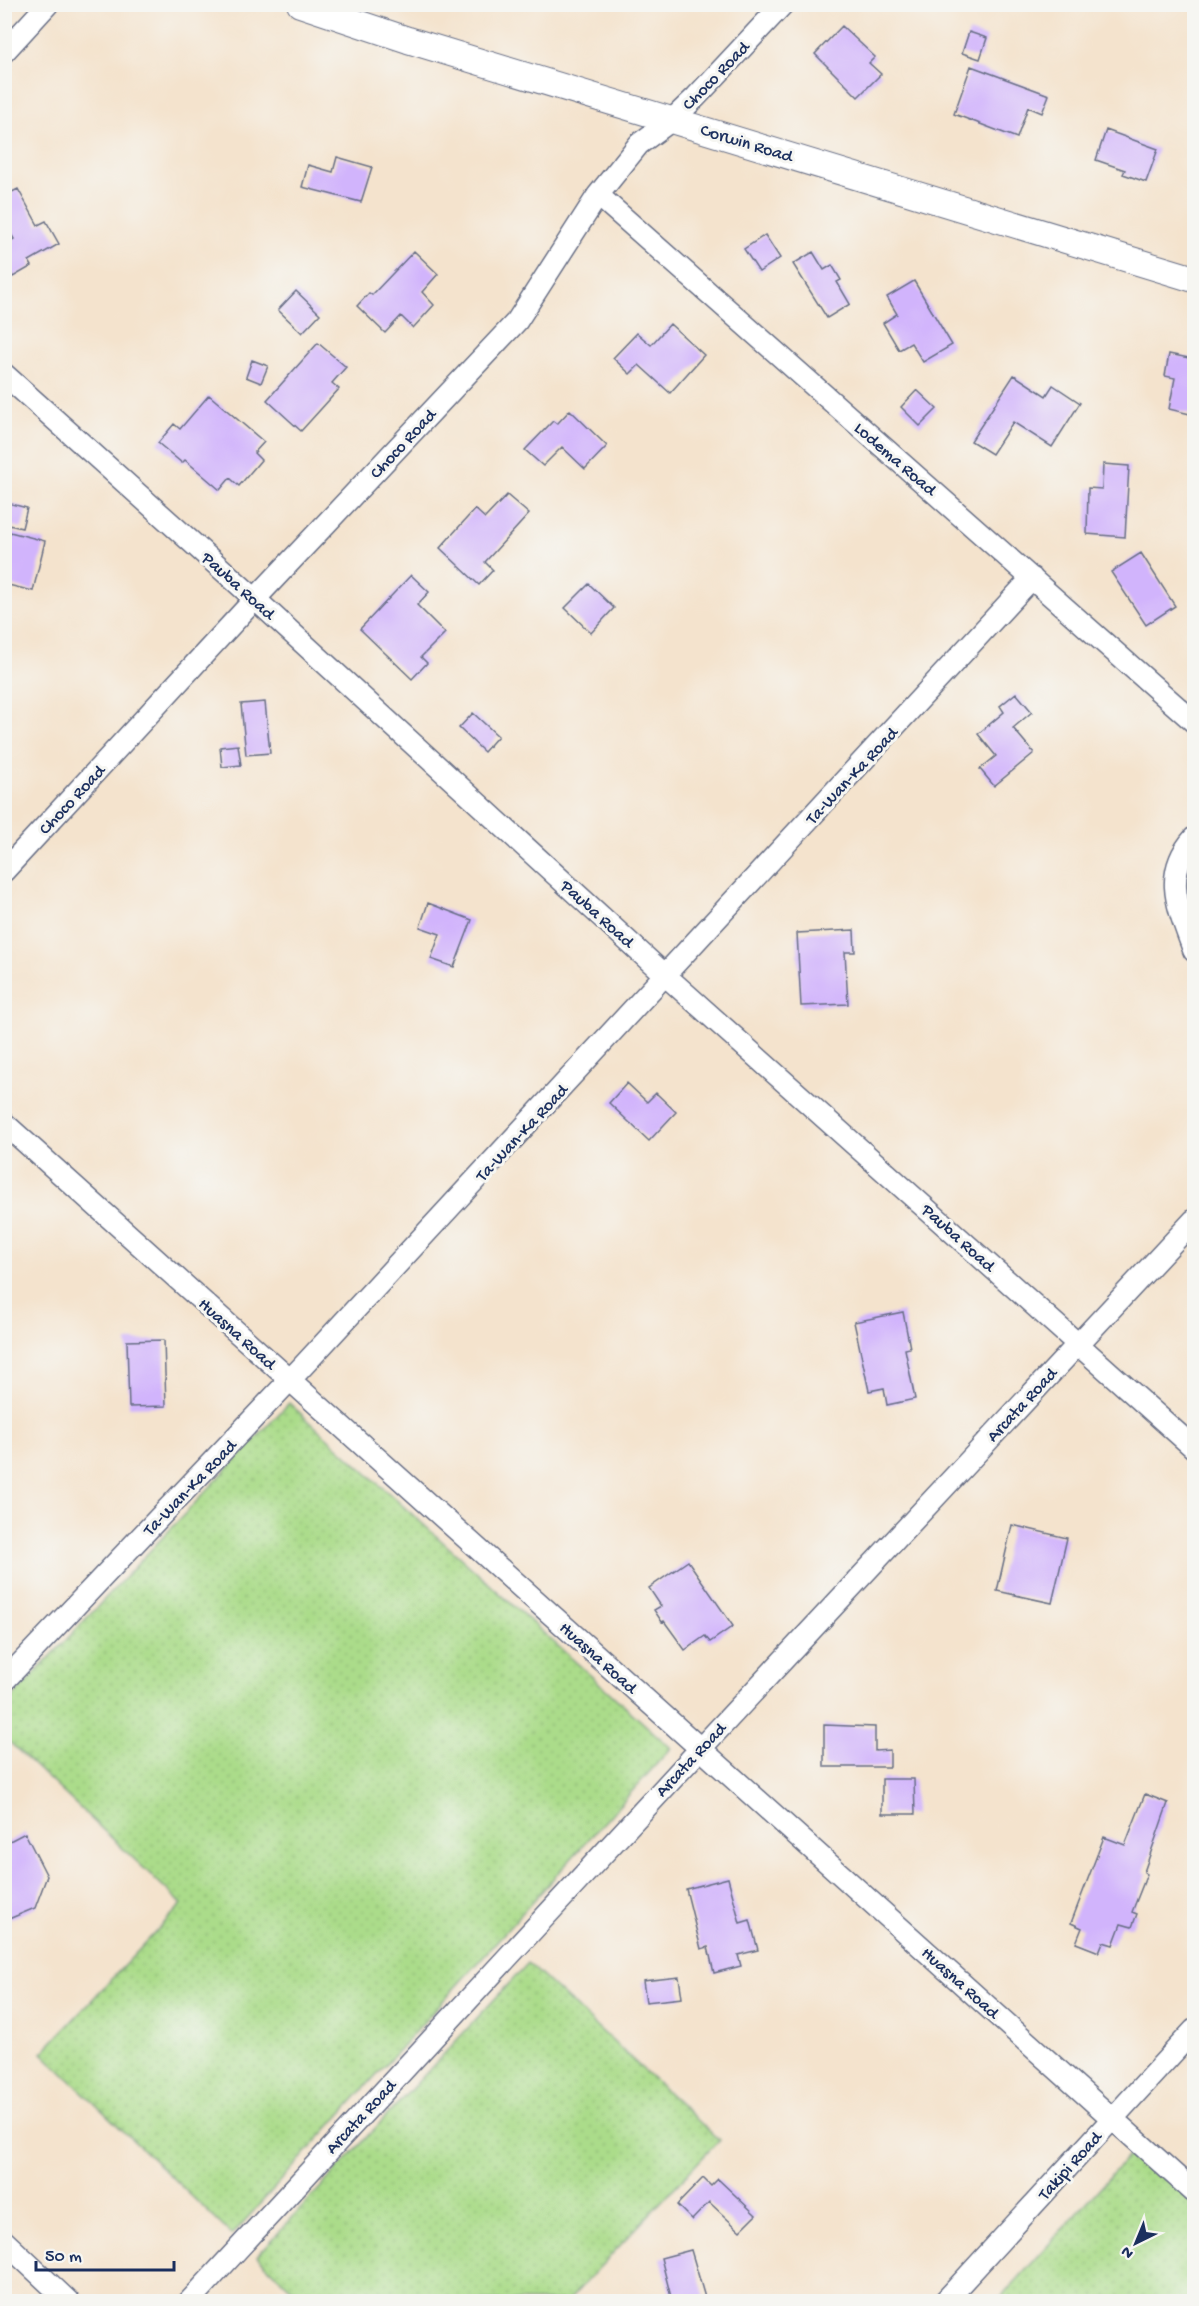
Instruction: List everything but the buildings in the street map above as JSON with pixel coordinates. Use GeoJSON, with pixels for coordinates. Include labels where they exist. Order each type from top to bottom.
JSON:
{"type":"FeatureCollection","features":[{"type":"Feature","properties":{"kind":"main road","name":"Corwin Road"},"geometry":{"type":"LineString","coordinates":[[308,6],[408,40],[1194,279]]}},
{"type":"Feature","properties":{"kind":"street"},"geometry":{"type":"LineString","coordinates":[[4,52],[48,4]]}},
{"type":"Feature","properties":{"kind":"street","name":"Choco Road"},"geometry":{"type":"LineString","coordinates":[[4,871],[255,599],[517,321],[598,195],[639,144],[673,119],[783,4]]}},
{"type":"Feature","properties":{"kind":"street","name":"Lodema Road"},"geometry":{"type":"LineString","coordinates":[[598,195],[1194,722]]}},
{"type":"Feature","properties":{"kind":"street","name":"Pauba Road"},"geometry":{"type":"LineString","coordinates":[[4,374],[255,599],[666,976],[1194,1448]]}},
{"type":"Feature","properties":{"kind":"street","name":"Ta-Wan-Ka Road"},"geometry":{"type":"LineString","coordinates":[[4,1681],[290,1380],[1032,578]]}},
{"type":"Feature","properties":{"kind":"street"},"geometry":{"type":"LineString","coordinates":[[1194,838],[1179,859],[1175,871],[1180,911],[1194,951]]}},
{"type":"Feature","properties":{"kind":"street","name":"Huasna Road"},"geometry":{"type":"LineString","coordinates":[[4,1123],[1194,2192]]}},
{"type":"Feature","properties":{"kind":"street","name":"Arcata Road"},"geometry":{"type":"LineString","coordinates":[[189,2301],[1194,1220]]}},
{"type":"Feature","properties":{"kind":"street","name":"Takipi Road"},"geometry":{"type":"LineString","coordinates":[[944,2301],[1194,2030]]}},
{"type":"Feature","properties":{"kind":"street"},"geometry":{"type":"LineString","coordinates":[[4,2241],[69,2301]]}},
{"type":"Feature","properties":{"kind":"green space"},"geometry":{"type":"Polygon","coordinates":[[[289,1403],[671,1748],[232,2235],[42,2053],[182,1904],[5,1738],[5,1705],[289,1403]]]}},
{"type":"Feature","properties":{"kind":"green space"},"geometry":{"type":"Polygon","coordinates":[[[528,1963],[719,2140],[568,2301],[304,2301],[257,2256],[528,1963]]]}},
{"type":"Feature","properties":{"kind":"green space"},"geometry":{"type":"Polygon","coordinates":[[[1140,2143],[1194,2205],[1194,2301],[997,2302],[1140,2143]]]}}]}
